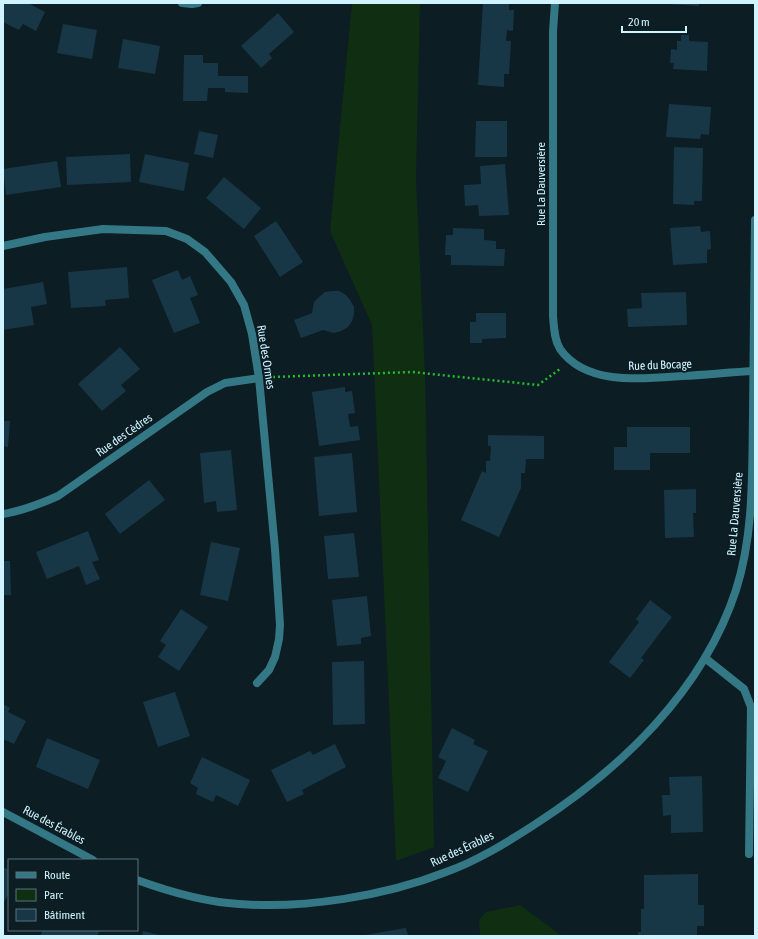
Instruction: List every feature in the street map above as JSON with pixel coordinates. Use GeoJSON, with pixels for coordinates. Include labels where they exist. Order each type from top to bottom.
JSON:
{"type":"FeatureCollection","features":[{"type":"Feature","properties":{"kind":"street"},"geometry":{"type":"LineString","coordinates":[[182,3],[198,3]]}},
{"type":"Feature","properties":{"kind":"street","name":"Rue La Dauversière"},"geometry":{"type":"LineString","coordinates":[[555,3],[553,31],[553,316],[554,335],[560,348],[571,360]]}},
{"type":"Feature","properties":{"kind":"street","name":"Rue La Dauversière"},"geometry":{"type":"LineString","coordinates":[[705,658],[722,625],[735,591],[746,552],[750,518],[754,371],[755,220]]}},
{"type":"Feature","properties":{"kind":"street","name":"Rue des Ormes"},"geometry":{"type":"LineString","coordinates":[[3,246],[45,237],[103,229],[166,231],[187,238],[205,252],[217,264],[231,282],[244,305],[252,334],[258,378],[275,549],[280,625],[275,657],[269,670],[258,683]]}},
{"type":"Feature","properties":{"kind":"street","name":"Rue du Bocage"},"geometry":{"type":"LineString","coordinates":[[571,360],[582,368],[601,375],[639,380],[754,371]]}},
{"type":"Feature","properties":{"kind":"street","name":"Rue des Cèdres"},"geometry":{"type":"LineString","coordinates":[[3,514],[36,506],[58,496],[207,392],[225,383],[258,378]]}},
{"type":"Feature","properties":{"kind":"street"},"geometry":{"type":"LineString","coordinates":[[705,658],[744,688],[751,707],[749,854]]}},
{"type":"Feature","properties":{"kind":"street","name":"Rue des Érables"},"geometry":{"type":"LineString","coordinates":[[138,880],[158,888],[194,898],[237,904],[270,905],[316,902],[366,895],[446,873],[480,857],[519,834],[560,808],[603,775],[663,715],[685,688],[705,658]]}},
{"type":"Feature","properties":{"kind":"street","name":"Rue des Érables"},"geometry":{"type":"LineString","coordinates":[[3,812],[91,859]]}},
{"type":"Feature","properties":{"kind":"path"},"geometry":{"type":"LineString","coordinates":[[258,378],[412,372],[538,385],[571,360]]}},
{"type":"Feature","properties":{"kind":"green space"},"geometry":{"type":"Polygon","coordinates":[[[352,3],[420,3],[416,180],[425,373],[434,847],[396,861],[372,325],[330,231],[352,3]]]}},
{"type":"Feature","properties":{"kind":"green space"},"geometry":{"type":"Polygon","coordinates":[[[520,905],[562,936],[480,936],[479,920],[486,912],[520,905]]]}},
{"type":"Feature","properties":{"kind":"building"},"geometry":{"type":"Polygon","coordinates":[[[3,3],[28,3],[45,12],[36,31],[23,24],[19,30],[3,22],[3,3]]]}},
{"type":"Feature","properties":{"kind":"building"},"geometry":{"type":"Polygon","coordinates":[[[483,3],[509,4],[509,10],[514,10],[513,31],[507,30],[506,41],[511,41],[509,74],[504,74],[504,87],[478,85],[483,3]]]}},
{"type":"Feature","properties":{"kind":"building"},"geometry":{"type":"Polygon","coordinates":[[[699,3],[699,6],[667,4],[699,3]]]}},
{"type":"Feature","properties":{"kind":"building"},"geometry":{"type":"Polygon","coordinates":[[[278,13],[294,32],[269,54],[272,58],[261,68],[241,46],[278,13]]]}},
{"type":"Feature","properties":{"kind":"building"},"geometry":{"type":"Polygon","coordinates":[[[63,24],[97,30],[92,59],[57,53],[63,24]]]}},
{"type":"Feature","properties":{"kind":"building"},"geometry":{"type":"Polygon","coordinates":[[[681,35],[689,35],[689,41],[708,42],[707,71],[673,69],[674,63],[670,63],[671,49],[677,50],[677,41],[681,41],[681,35]]]}},
{"type":"Feature","properties":{"kind":"building"},"geometry":{"type":"Polygon","coordinates":[[[123,39],[160,46],[155,74],[118,68],[123,39]]]}},
{"type":"Feature","properties":{"kind":"building"},"geometry":{"type":"Polygon","coordinates":[[[184,55],[203,55],[203,63],[218,63],[218,76],[248,76],[248,93],[225,92],[225,88],[208,88],[207,101],[183,101],[184,55]]]}},
{"type":"Feature","properties":{"kind":"building"},"geometry":{"type":"Polygon","coordinates":[[[669,104],[711,107],[709,135],[701,134],[700,139],[666,137],[669,104]]]}},
{"type":"Feature","properties":{"kind":"building"},"geometry":{"type":"Polygon","coordinates":[[[476,121],[507,121],[507,157],[475,157],[476,121]]]}},
{"type":"Feature","properties":{"kind":"building"},"geometry":{"type":"Polygon","coordinates":[[[199,131],[218,135],[213,158],[194,154],[199,131]]]}},
{"type":"Feature","properties":{"kind":"building"},"geometry":{"type":"Polygon","coordinates":[[[674,147],[703,148],[702,201],[694,201],[694,205],[673,204],[674,147]]]}},
{"type":"Feature","properties":{"kind":"building"},"geometry":{"type":"Polygon","coordinates":[[[130,154],[131,182],[67,185],[66,157],[130,154]]]}},
{"type":"Feature","properties":{"kind":"building"},"geometry":{"type":"Polygon","coordinates":[[[145,154],[189,163],[184,191],[139,182],[145,154]]]}},
{"type":"Feature","properties":{"kind":"building"},"geometry":{"type":"Polygon","coordinates":[[[57,161],[61,187],[6,195],[3,169],[57,161]]]}},
{"type":"Feature","properties":{"kind":"building"},"geometry":{"type":"Polygon","coordinates":[[[505,164],[509,215],[479,216],[478,205],[465,206],[464,185],[481,184],[480,166],[505,164]]]}},
{"type":"Feature","properties":{"kind":"building"},"geometry":{"type":"Polygon","coordinates":[[[224,177],[261,208],[244,229],[206,198],[224,177]]]}},
{"type":"Feature","properties":{"kind":"building"},"geometry":{"type":"Polygon","coordinates":[[[276,221],[303,262],[280,277],[254,236],[276,221]]]}},
{"type":"Feature","properties":{"kind":"building"},"geometry":{"type":"Polygon","coordinates":[[[700,226],[701,232],[710,231],[711,249],[707,250],[707,263],[673,265],[670,228],[700,226]]]}},
{"type":"Feature","properties":{"kind":"building"},"geometry":{"type":"Polygon","coordinates":[[[453,228],[484,229],[484,240],[496,241],[496,249],[505,249],[504,266],[451,265],[451,255],[445,255],[446,235],[453,235],[453,228]]]}},
{"type":"Feature","properties":{"kind":"building"},"geometry":{"type":"Polygon","coordinates":[[[127,267],[129,298],[105,300],[106,306],[71,308],[68,272],[127,267]]]}},
{"type":"Feature","properties":{"kind":"building"},"geometry":{"type":"Polygon","coordinates":[[[178,270],[182,280],[190,276],[198,295],[190,298],[200,323],[174,333],[152,280],[178,270]]]}},
{"type":"Feature","properties":{"kind":"building"},"geometry":{"type":"Polygon","coordinates":[[[43,282],[47,304],[31,307],[34,325],[3,330],[3,289],[43,282]]]}},
{"type":"Feature","properties":{"kind":"building"},"geometry":{"type":"Polygon","coordinates":[[[339,291],[346,295],[350,300],[354,307],[352,321],[348,327],[341,331],[334,333],[323,330],[301,338],[294,320],[312,313],[314,302],[325,292],[339,291]]]}},
{"type":"Feature","properties":{"kind":"building"},"geometry":{"type":"Polygon","coordinates":[[[686,292],[687,325],[628,327],[627,309],[642,308],[641,293],[686,292]]]}},
{"type":"Feature","properties":{"kind":"building"},"geometry":{"type":"Polygon","coordinates":[[[476,313],[506,313],[506,338],[482,339],[482,343],[470,343],[470,322],[476,322],[476,313]]]}},
{"type":"Feature","properties":{"kind":"building"},"geometry":{"type":"Polygon","coordinates":[[[120,347],[140,369],[121,385],[126,391],[102,411],[78,384],[120,347]]]}},
{"type":"Feature","properties":{"kind":"building"},"geometry":{"type":"Polygon","coordinates":[[[345,387],[345,392],[352,391],[355,413],[348,414],[350,427],[358,426],[360,440],[319,446],[312,392],[345,387]]]}},
{"type":"Feature","properties":{"kind":"building"},"geometry":{"type":"Polygon","coordinates":[[[3,421],[10,421],[8,447],[3,446],[3,421]]]}},
{"type":"Feature","properties":{"kind":"building"},"geometry":{"type":"Polygon","coordinates":[[[627,427],[690,427],[690,453],[650,453],[650,470],[614,470],[614,447],[627,447],[627,427]]]}},
{"type":"Feature","properties":{"kind":"building"},"geometry":{"type":"Polygon","coordinates":[[[488,435],[544,436],[544,459],[526,459],[525,473],[521,473],[521,488],[499,537],[461,520],[482,471],[486,473],[486,461],[490,461],[491,446],[488,446],[488,435]]]}},
{"type":"Feature","properties":{"kind":"building"},"geometry":{"type":"Polygon","coordinates":[[[231,450],[237,510],[217,512],[216,501],[204,503],[200,453],[231,450]]]}},
{"type":"Feature","properties":{"kind":"building"},"geometry":{"type":"Polygon","coordinates":[[[352,453],[357,512],[319,516],[314,457],[352,453]]]}},
{"type":"Feature","properties":{"kind":"building"},"geometry":{"type":"Polygon","coordinates":[[[149,480],[165,500],[120,534],[105,514],[149,480]]]}},
{"type":"Feature","properties":{"kind":"building"},"geometry":{"type":"Polygon","coordinates":[[[696,489],[696,513],[693,513],[694,537],[665,538],[664,490],[696,489]]]}},
{"type":"Feature","properties":{"kind":"building"},"geometry":{"type":"Polygon","coordinates":[[[88,531],[99,560],[92,562],[100,579],[86,585],[79,566],[47,579],[36,552],[88,531]]]}},
{"type":"Feature","properties":{"kind":"building"},"geometry":{"type":"Polygon","coordinates":[[[354,533],[359,577],[328,579],[324,536],[354,533]]]}},
{"type":"Feature","properties":{"kind":"building"},"geometry":{"type":"Polygon","coordinates":[[[211,542],[240,548],[228,601],[200,595],[211,542]]]}},
{"type":"Feature","properties":{"kind":"building"},"geometry":{"type":"Polygon","coordinates":[[[3,561],[10,561],[11,595],[3,595],[3,561]]]}},
{"type":"Feature","properties":{"kind":"building"},"geometry":{"type":"Polygon","coordinates":[[[367,596],[371,636],[361,638],[361,644],[337,646],[332,600],[367,596]]]}},
{"type":"Feature","properties":{"kind":"building"},"geometry":{"type":"Polygon","coordinates":[[[650,600],[672,617],[641,658],[644,660],[630,678],[609,662],[639,622],[636,619],[650,600]]]}},
{"type":"Feature","properties":{"kind":"building"},"geometry":{"type":"Polygon","coordinates":[[[181,609],[208,627],[179,671],[158,657],[166,645],[160,641],[181,609]]]}},
{"type":"Feature","properties":{"kind":"building"},"geometry":{"type":"Polygon","coordinates":[[[364,661],[365,724],[333,725],[332,662],[364,661]]]}},
{"type":"Feature","properties":{"kind":"building"},"geometry":{"type":"Polygon","coordinates":[[[175,692],[190,736],[158,747],[143,702],[175,692]]]}},
{"type":"Feature","properties":{"kind":"building"},"geometry":{"type":"Polygon","coordinates":[[[3,704],[10,708],[8,712],[26,721],[14,744],[3,739],[3,704]]]}},
{"type":"Feature","properties":{"kind":"building"},"geometry":{"type":"Polygon","coordinates":[[[452,728],[475,740],[473,744],[488,751],[468,792],[438,778],[446,761],[438,757],[452,728]]]}},
{"type":"Feature","properties":{"kind":"building"},"geometry":{"type":"Polygon","coordinates":[[[47,738],[100,760],[88,789],[36,767],[47,738]]]}},
{"type":"Feature","properties":{"kind":"building"},"geometry":{"type":"Polygon","coordinates":[[[335,744],[346,767],[302,790],[304,794],[287,802],[271,770],[310,751],[313,755],[335,744]]]}},
{"type":"Feature","properties":{"kind":"building"},"geometry":{"type":"Polygon","coordinates":[[[202,757],[250,780],[238,806],[216,795],[213,802],[196,794],[198,788],[190,783],[202,757]]]}},
{"type":"Feature","properties":{"kind":"building"},"geometry":{"type":"Polygon","coordinates":[[[702,776],[703,832],[671,833],[671,815],[663,816],[662,795],[670,795],[669,777],[702,776]]]}},
{"type":"Feature","properties":{"kind":"building"},"geometry":{"type":"Polygon","coordinates":[[[3,867],[8,870],[8,895],[3,904],[3,867]]]}},
{"type":"Feature","properties":{"kind":"building"},"geometry":{"type":"Polygon","coordinates":[[[698,874],[698,905],[704,905],[704,926],[697,926],[697,936],[638,936],[638,932],[641,932],[641,909],[644,909],[644,875],[698,874]]]}},
{"type":"Feature","properties":{"kind":"building"},"geometry":{"type":"Polygon","coordinates":[[[406,928],[408,936],[365,936],[365,935],[406,928]]]}},
{"type":"Feature","properties":{"kind":"building"},"geometry":{"type":"Polygon","coordinates":[[[42,931],[100,931],[97,936],[40,936],[42,931]]]}},
{"type":"Feature","properties":{"kind":"building"},"geometry":{"type":"Polygon","coordinates":[[[143,931],[159,935],[159,936],[142,936],[143,931]]]}}]}
